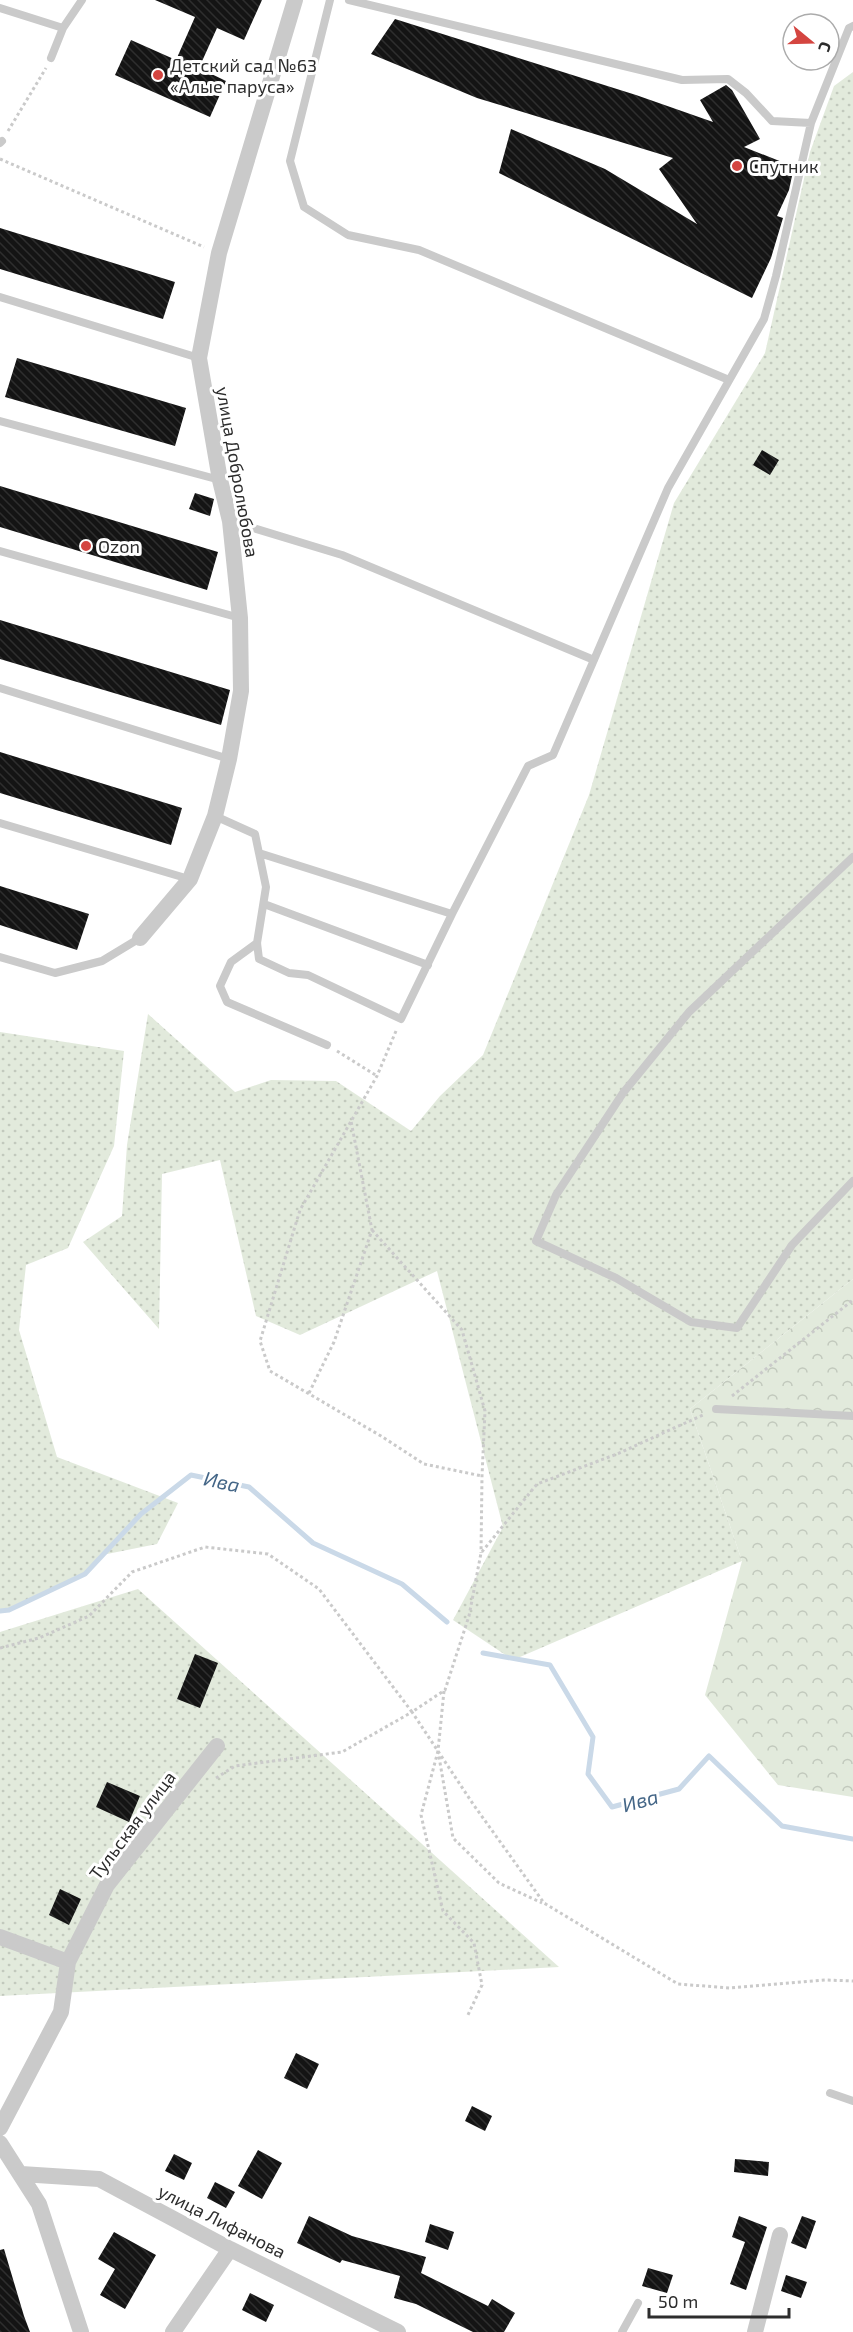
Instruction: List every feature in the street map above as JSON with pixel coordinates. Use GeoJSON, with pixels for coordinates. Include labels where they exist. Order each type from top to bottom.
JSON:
{"type":"FeatureCollection","features":[{"type":"Feature","properties":{"kind":"street","name":"улица Добролюбова"},"geometry":{"type":"LineString","coordinates":[[140,938],[190,879],[215,816],[229,759],[241,691],[240,618],[230,521],[220,480],[199,358],[219,254],[295,0]]}},
{"type":"Feature","properties":{"kind":"street","name":"Тульская улица"},"geometry":{"type":"LineString","coordinates":[[0,2128],[61,2012],[68,1962],[107,1885],[217,1746]]}},
{"type":"Feature","properties":{"kind":"street"},"geometry":{"type":"LineString","coordinates":[[0,1936],[68,1962]]}},
{"type":"Feature","properties":{"kind":"street"},"geometry":{"type":"LineString","coordinates":[[0,2143],[39,2204],[81,2332]]}},
{"type":"Feature","properties":{"kind":"street","name":"улица Лифанова"},"geometry":{"type":"LineString","coordinates":[[21,2174],[99,2179],[230,2249],[398,2332]]}},
{"type":"Feature","properties":{"kind":"street"},"geometry":{"type":"LineString","coordinates":[[754,2332],[780,2235]]}},
{"type":"Feature","properties":{"kind":"street"},"geometry":{"type":"LineString","coordinates":[[173,2332],[230,2249]]}},
{"type":"Feature","properties":{"kind":"lane"},"geometry":{"type":"LineString","coordinates":[[51,58],[63,28],[82,0]]}},
{"type":"Feature","properties":{"kind":"lane"},"geometry":{"type":"LineString","coordinates":[[330,0],[290,161],[304,207],[348,235],[418,250],[729,380]]}},
{"type":"Feature","properties":{"kind":"lane"},"geometry":{"type":"LineString","coordinates":[[349,0],[682,80],[728,79],[746,93],[772,121],[811,123]]}},
{"type":"Feature","properties":{"kind":"lane"},"geometry":{"type":"LineString","coordinates":[[0,8],[63,28]]}},
{"type":"Feature","properties":{"kind":"lane"},"geometry":{"type":"LineString","coordinates":[[215,816],[255,834],[266,887],[257,943],[259,959],[289,974],[308,975],[401,1018],[528,766],[553,755],[668,488],[764,319],[790,219],[811,123],[849,28],[853,26]]}},
{"type":"Feature","properties":{"kind":"lane"},"geometry":{"type":"LineString","coordinates":[[0,297],[199,358]]}},
{"type":"Feature","properties":{"kind":"lane"},"geometry":{"type":"LineString","coordinates":[[0,421],[220,480]]}},
{"type":"Feature","properties":{"kind":"lane"},"geometry":{"type":"LineString","coordinates":[[230,521],[342,555],[594,660]]}},
{"type":"Feature","properties":{"kind":"lane"},"geometry":{"type":"LineString","coordinates":[[0,551],[240,618]]}},
{"type":"Feature","properties":{"kind":"lane"},"geometry":{"type":"LineString","coordinates":[[0,688],[229,759]]}},
{"type":"Feature","properties":{"kind":"lane"},"geometry":{"type":"LineString","coordinates":[[0,823],[190,879]]}},
{"type":"Feature","properties":{"kind":"lane"},"geometry":{"type":"LineString","coordinates":[[259,853],[452,914]]}},
{"type":"Feature","properties":{"kind":"lane"},"geometry":{"type":"LineString","coordinates":[[853,857],[689,1012],[623,1093],[556,1195],[536,1240],[616,1278],[691,1322],[737,1328],[792,1245],[853,1180]]}},
{"type":"Feature","properties":{"kind":"lane"},"geometry":{"type":"LineString","coordinates":[[264,904],[428,965]]}},
{"type":"Feature","properties":{"kind":"lane"},"geometry":{"type":"LineString","coordinates":[[0,957],[55,973],[102,961],[140,938]]}},
{"type":"Feature","properties":{"kind":"lane"},"geometry":{"type":"LineString","coordinates":[[257,943],[231,962],[220,986],[227,1002],[327,1045]]}},
{"type":"Feature","properties":{"kind":"lane"},"geometry":{"type":"LineString","coordinates":[[716,1409],[853,1416]]}},
{"type":"Feature","properties":{"kind":"lane"},"geometry":{"type":"LineString","coordinates":[[830,2093],[853,2102]]}},
{"type":"Feature","properties":{"kind":"lane"},"geometry":{"type":"LineString","coordinates":[[622,2332],[638,2303]]}},
{"type":"Feature","properties":{"kind":"path"},"geometry":{"type":"LineString","coordinates":[[1,142],[51,58]]}},
{"type":"Feature","properties":{"kind":"path"},"geometry":{"type":"LineString","coordinates":[[0,159],[219,254]]}},
{"type":"Feature","properties":{"kind":"path"},"geometry":{"type":"LineString","coordinates":[[401,1018],[377,1076],[300,1210],[260,1341],[270,1371],[424,1464],[482,1476]]}},
{"type":"Feature","properties":{"kind":"path"},"geometry":{"type":"LineString","coordinates":[[327,1045],[377,1076]]}},
{"type":"Feature","properties":{"kind":"path"},"geometry":{"type":"LineString","coordinates":[[309,1394],[334,1342],[372,1230],[351,1121]]}},
{"type":"Feature","properties":{"kind":"path"},"geometry":{"type":"LineString","coordinates":[[372,1230],[462,1330],[485,1411],[481,1553],[469,1616],[445,1690],[438,1750],[421,1815],[443,1911],[474,1943],[482,1985],[467,2017]]}},
{"type":"Feature","properties":{"kind":"path"},"geometry":{"type":"LineString","coordinates":[[481,1553],[537,1484],[617,1454],[716,1409],[853,1300]]}},
{"type":"Feature","properties":{"kind":"path"},"geometry":{"type":"LineString","coordinates":[[0,1648],[39,1638],[89,1616],[132,1572],[206,1547],[268,1554],[319,1589],[412,1712],[473,1804],[544,1903]]}},
{"type":"Feature","properties":{"kind":"path"},"geometry":{"type":"LineString","coordinates":[[208,1782],[235,1766],[342,1752],[412,1712],[445,1690]]}},
{"type":"Feature","properties":{"kind":"path"},"geometry":{"type":"LineString","coordinates":[[438,1750],[453,1838],[499,1883],[544,1903],[678,1984],[729,1988],[826,1980],[853,1981]]}},
{"type":"Feature","properties":{"kind":"green space"},"geometry":{"type":"Polygon","coordinates":[[[853,72],[853,1279],[690,1409],[742,1561],[513,1660],[453,1620],[503,1527],[437,1271],[300,1335],[256,1316],[220,1160],[162,1174],[159,1329],[83,1242],[122,1216],[127,1145],[148,1014],[235,1092],[271,1080],[336,1081],[411,1131],[440,1096],[483,1055],[589,795],[674,503],[765,353],[810,152],[834,86],[853,72]]]}},
{"type":"Feature","properties":{"kind":"green space"},"geometry":{"type":"Polygon","coordinates":[[[0,1032],[124,1051],[114,1146],[68,1248],[26,1265],[19,1330],[57,1457],[178,1503],[157,1544],[102,1555],[85,1574],[9,1610],[0,1611],[0,1032]]]}},
{"type":"Feature","properties":{"kind":"green space"},"geometry":{"type":"Polygon","coordinates":[[[853,1279],[853,1797],[778,1785],[705,1695],[742,1561],[690,1409],[853,1279]]]}},
{"type":"Feature","properties":{"kind":"green space"},"geometry":{"type":"Polygon","coordinates":[[[138,1589],[559,1967],[0,1996],[0,1632],[138,1589]]]}},
{"type":"Feature","properties":{"kind":"building"},"geometry":{"type":"Polygon","coordinates":[[[155,0],[262,0],[244,40],[217,28],[199,68],[226,81],[210,117],[115,75],[131,40],[176,60],[195,17],[155,0]]]}},
{"type":"Feature","properties":{"kind":"building"},"geometry":{"type":"Polygon","coordinates":[[[395,19],[636,95],[713,122],[700,100],[726,85],[732,90],[760,139],[744,147],[782,162],[781,171],[792,176],[789,190],[777,216],[783,218],[771,258],[752,298],[499,173],[511,129],[605,169],[697,224],[659,169],[673,158],[477,98],[371,54],[395,19]]]}},
{"type":"Feature","properties":{"kind":"building"},"geometry":{"type":"Polygon","coordinates":[[[0,228],[175,282],[163,319],[0,269],[0,228]]]}},
{"type":"Feature","properties":{"kind":"building"},"geometry":{"type":"Polygon","coordinates":[[[17,358],[186,408],[175,446],[5,397],[17,358]]]}},
{"type":"Feature","properties":{"kind":"building"},"geometry":{"type":"Polygon","coordinates":[[[762,450],[779,460],[770,475],[753,465],[762,450]]]}},
{"type":"Feature","properties":{"kind":"building"},"geometry":{"type":"Polygon","coordinates":[[[0,486],[218,552],[207,590],[0,527],[0,486]]]}},
{"type":"Feature","properties":{"kind":"building"},"geometry":{"type":"Polygon","coordinates":[[[195,493],[214,499],[210,516],[189,509],[195,493]]]}},
{"type":"Feature","properties":{"kind":"building"},"geometry":{"type":"Polygon","coordinates":[[[0,620],[230,690],[221,725],[0,659],[0,620]]]}},
{"type":"Feature","properties":{"kind":"building"},"geometry":{"type":"Polygon","coordinates":[[[0,752],[182,808],[171,845],[0,793],[0,752]]]}},
{"type":"Feature","properties":{"kind":"building"},"geometry":{"type":"Polygon","coordinates":[[[0,886],[89,914],[77,950],[0,925],[0,886]]]}},
{"type":"Feature","properties":{"kind":"building"},"geometry":{"type":"Polygon","coordinates":[[[195,1654],[218,1663],[200,1708],[177,1699],[195,1654]]]}},
{"type":"Feature","properties":{"kind":"building"},"geometry":{"type":"Polygon","coordinates":[[[107,1782],[140,1796],[129,1822],[96,1807],[107,1782]]]}},
{"type":"Feature","properties":{"kind":"building"},"geometry":{"type":"Polygon","coordinates":[[[60,1889],[81,1899],[69,1925],[49,1915],[60,1889]]]}},
{"type":"Feature","properties":{"kind":"building"},"geometry":{"type":"Polygon","coordinates":[[[296,2053],[319,2064],[307,2089],[284,2078],[296,2053]]]}},
{"type":"Feature","properties":{"kind":"building"},"geometry":{"type":"Polygon","coordinates":[[[472,2106],[492,2116],[485,2131],[465,2121],[472,2106]]]}},
{"type":"Feature","properties":{"kind":"building"},"geometry":{"type":"Polygon","coordinates":[[[258,2150],[282,2163],[262,2199],[238,2186],[258,2150]]]}},
{"type":"Feature","properties":{"kind":"building"},"geometry":{"type":"Polygon","coordinates":[[[174,2154],[192,2163],[184,2180],[165,2171],[174,2154]]]}},
{"type":"Feature","properties":{"kind":"building"},"geometry":{"type":"Polygon","coordinates":[[[735,2159],[769,2162],[768,2176],[734,2172],[735,2159]]]}},
{"type":"Feature","properties":{"kind":"building"},"geometry":{"type":"Polygon","coordinates":[[[215,2182],[235,2192],[226,2208],[207,2198],[215,2182]]]}},
{"type":"Feature","properties":{"kind":"building"},"geometry":{"type":"Polygon","coordinates":[[[309,2216],[352,2236],[426,2257],[421,2273],[488,2306],[492,2299],[515,2313],[504,2332],[473,2332],[416,2304],[394,2298],[400,2276],[342,2260],[340,2263],[297,2243],[309,2216]]]}},
{"type":"Feature","properties":{"kind":"building"},"geometry":{"type":"Polygon","coordinates":[[[739,2216],[767,2227],[746,2290],[730,2284],[745,2242],[732,2237],[739,2216]]]}},
{"type":"Feature","properties":{"kind":"building"},"geometry":{"type":"Polygon","coordinates":[[[802,2216],[816,2221],[806,2249],[791,2243],[802,2216]]]}},
{"type":"Feature","properties":{"kind":"building"},"geometry":{"type":"Polygon","coordinates":[[[430,2224],[454,2232],[448,2250],[425,2242],[430,2224]]]}},
{"type":"Feature","properties":{"kind":"building"},"geometry":{"type":"Polygon","coordinates":[[[114,2232],[156,2255],[125,2309],[100,2295],[115,2269],[98,2259],[114,2232]]]}},
{"type":"Feature","properties":{"kind":"building"},"geometry":{"type":"Polygon","coordinates":[[[4,2249],[30,2332],[0,2332],[0,2250],[4,2249]]]}},
{"type":"Feature","properties":{"kind":"building"},"geometry":{"type":"Polygon","coordinates":[[[648,2268],[673,2275],[667,2293],[642,2286],[648,2268]]]}},
{"type":"Feature","properties":{"kind":"building"},"geometry":{"type":"Polygon","coordinates":[[[786,2275],[807,2282],[801,2298],[781,2291],[786,2275]]]}},
{"type":"Feature","properties":{"kind":"building"},"geometry":{"type":"Polygon","coordinates":[[[250,2293],[274,2305],[266,2322],[242,2310],[250,2293]]]}},
{"type":"Feature","properties":{"kind":"waterway","name":"Ива"},"geometry":{"type":"LineString","coordinates":[[0,1611],[9,1610],[85,1574],[141,1514],[191,1475],[249,1487],[313,1543],[402,1584],[447,1622]]}},
{"type":"Feature","properties":{"kind":"waterway","name":"Ива"},"geometry":{"type":"LineString","coordinates":[[483,1653],[550,1665],[593,1737],[588,1774],[612,1807],[679,1789],[709,1756],[782,1826],[853,1839]]}},
{"type":"Feature","properties":{"kind":"place","name":"Детский сад №63 «Алые паруса»"},"geometry":{"type":"Point","coordinates":[158,75]}},
{"type":"Feature","properties":{"kind":"place","name":"Спутник"},"geometry":{"type":"Point","coordinates":[737,166]}},
{"type":"Feature","properties":{"kind":"place","name":"Ozon"},"geometry":{"type":"Point","coordinates":[86,546]}}]}
